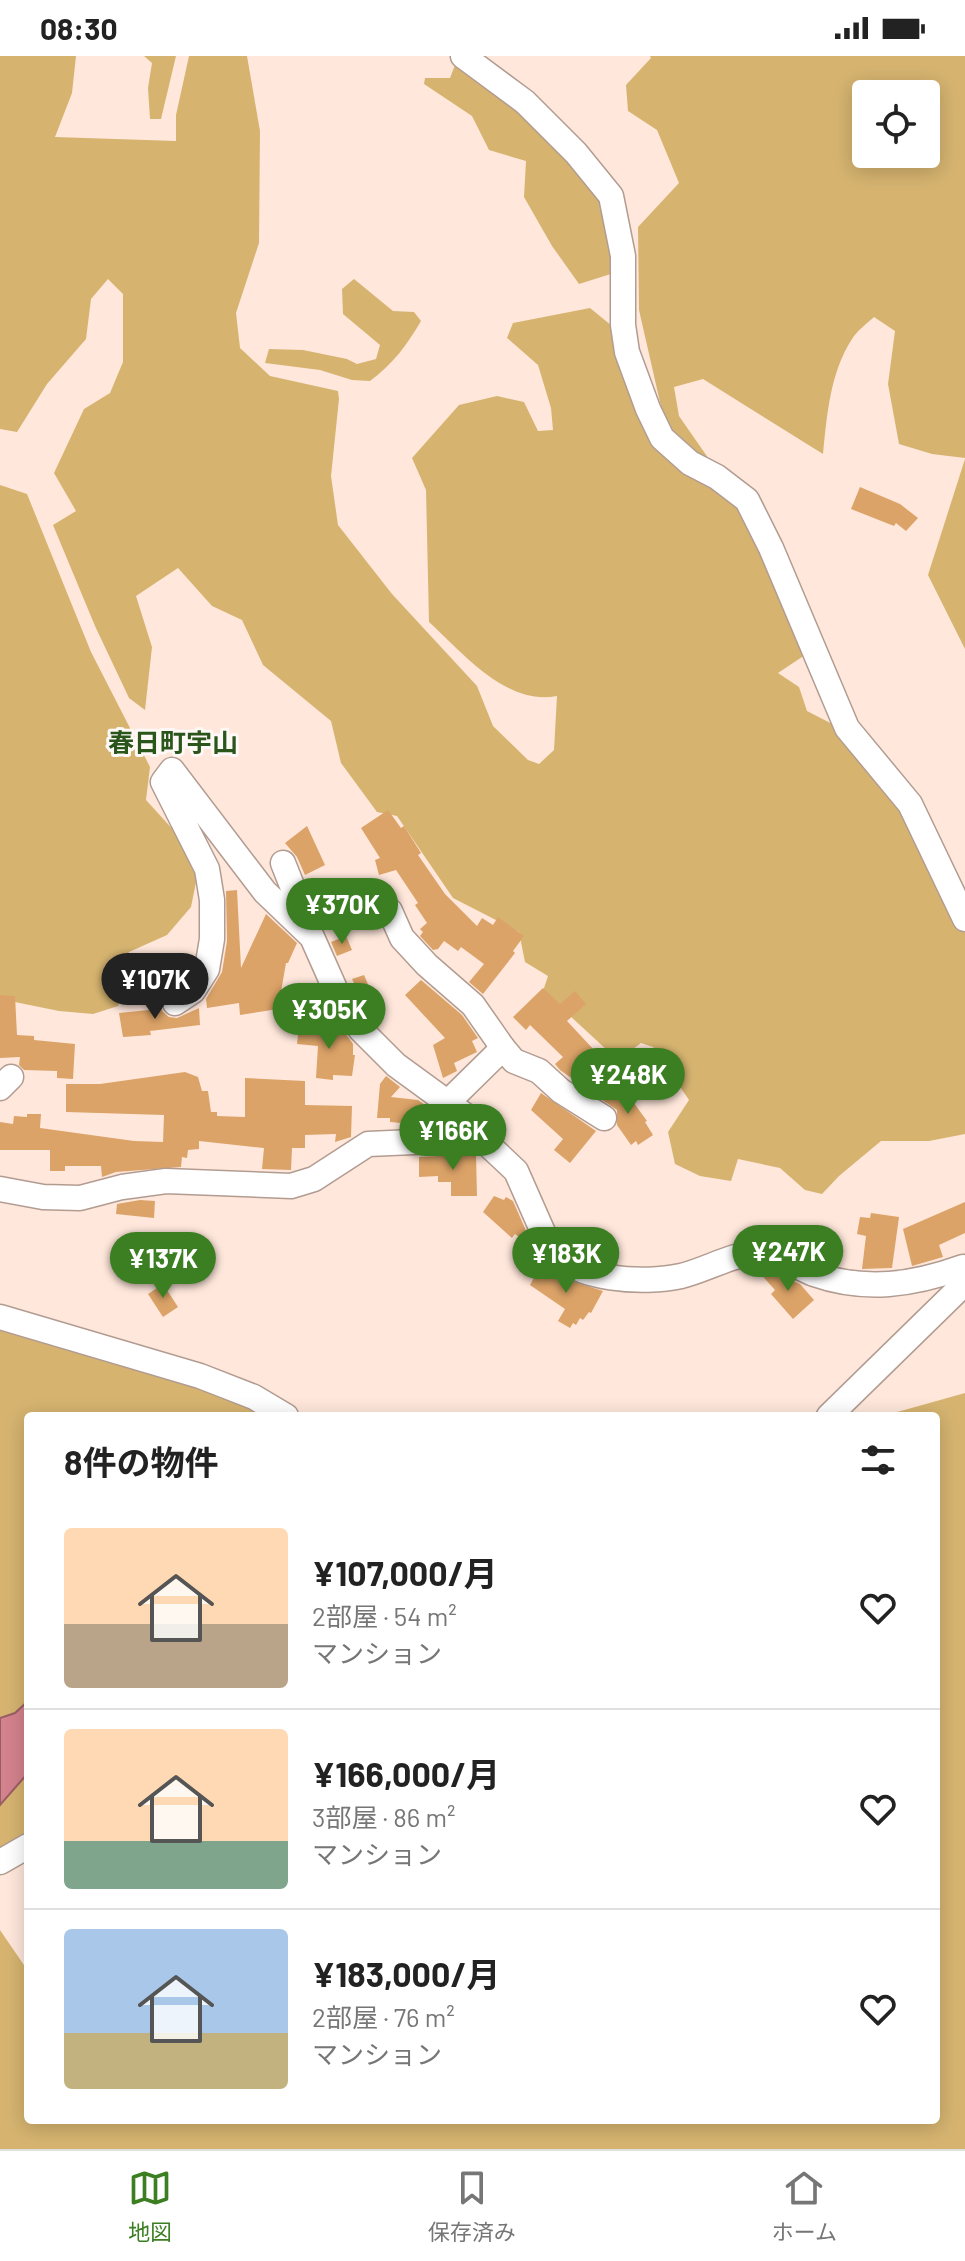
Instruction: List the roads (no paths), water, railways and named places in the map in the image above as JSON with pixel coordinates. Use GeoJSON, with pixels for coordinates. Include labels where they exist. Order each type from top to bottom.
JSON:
{"type":"FeatureCollection","features":[{"type":"Feature","properties":{"kind":"street"},"geometry":{"type":"LineString","coordinates":[[463,56],[525,102],[576,153],[611,196],[623,256],[623,325],[627,352],[662,438],[690,463],[717,477],[747,500],[771,548],[847,728],[910,804],[965,919]]}},
{"type":"Feature","properties":{"kind":"street"},"geometry":{"type":"LineString","coordinates":[[175,1003],[193,991],[207,969],[212,939],[212,900],[207,869],[163,782],[172,770],[265,892],[312,937],[340,1000],[361,1030],[396,1065],[470,1119],[482,1139],[516,1171],[557,1258],[576,1269],[641,1281],[681,1276],[755,1253],[770,1254],[814,1274],[868,1286],[907,1283],[965,1268]]}},
{"type":"Feature","properties":{"kind":"street"},"geometry":{"type":"LineString","coordinates":[[283,863],[304,916],[297,920]]}},
{"type":"Feature","properties":{"kind":"street"},"geometry":{"type":"LineString","coordinates":[[390,911],[402,938],[427,965],[473,1005],[514,1061],[539,1071],[561,1091],[604,1118]]}},
{"type":"Feature","properties":{"kind":"street"},"geometry":{"type":"LineString","coordinates":[[447,1103],[503,1048]]}},
{"type":"Feature","properties":{"kind":"street"},"geometry":{"type":"LineString","coordinates":[[0,1189],[43,1197],[80,1198],[122,1187],[166,1181],[291,1186],[314,1179],[368,1144],[482,1139]]}},
{"type":"Feature","properties":{"kind":"street"},"geometry":{"type":"LineString","coordinates":[[833,1412],[965,1283]]}},
{"type":"Feature","properties":{"kind":"street"},"geometry":{"type":"LineString","coordinates":[[0,1317],[200,1376],[254,1397],[279,1412]]}},
{"type":"Feature","properties":{"kind":"street"},"geometry":{"type":"LineString","coordinates":[[0,1862],[24,1848]]}},
{"type":"Feature","properties":{"kind":"district","name":"春日町宇山"},"geometry":{"type":"Point","coordinates":[173,743]}}]}
